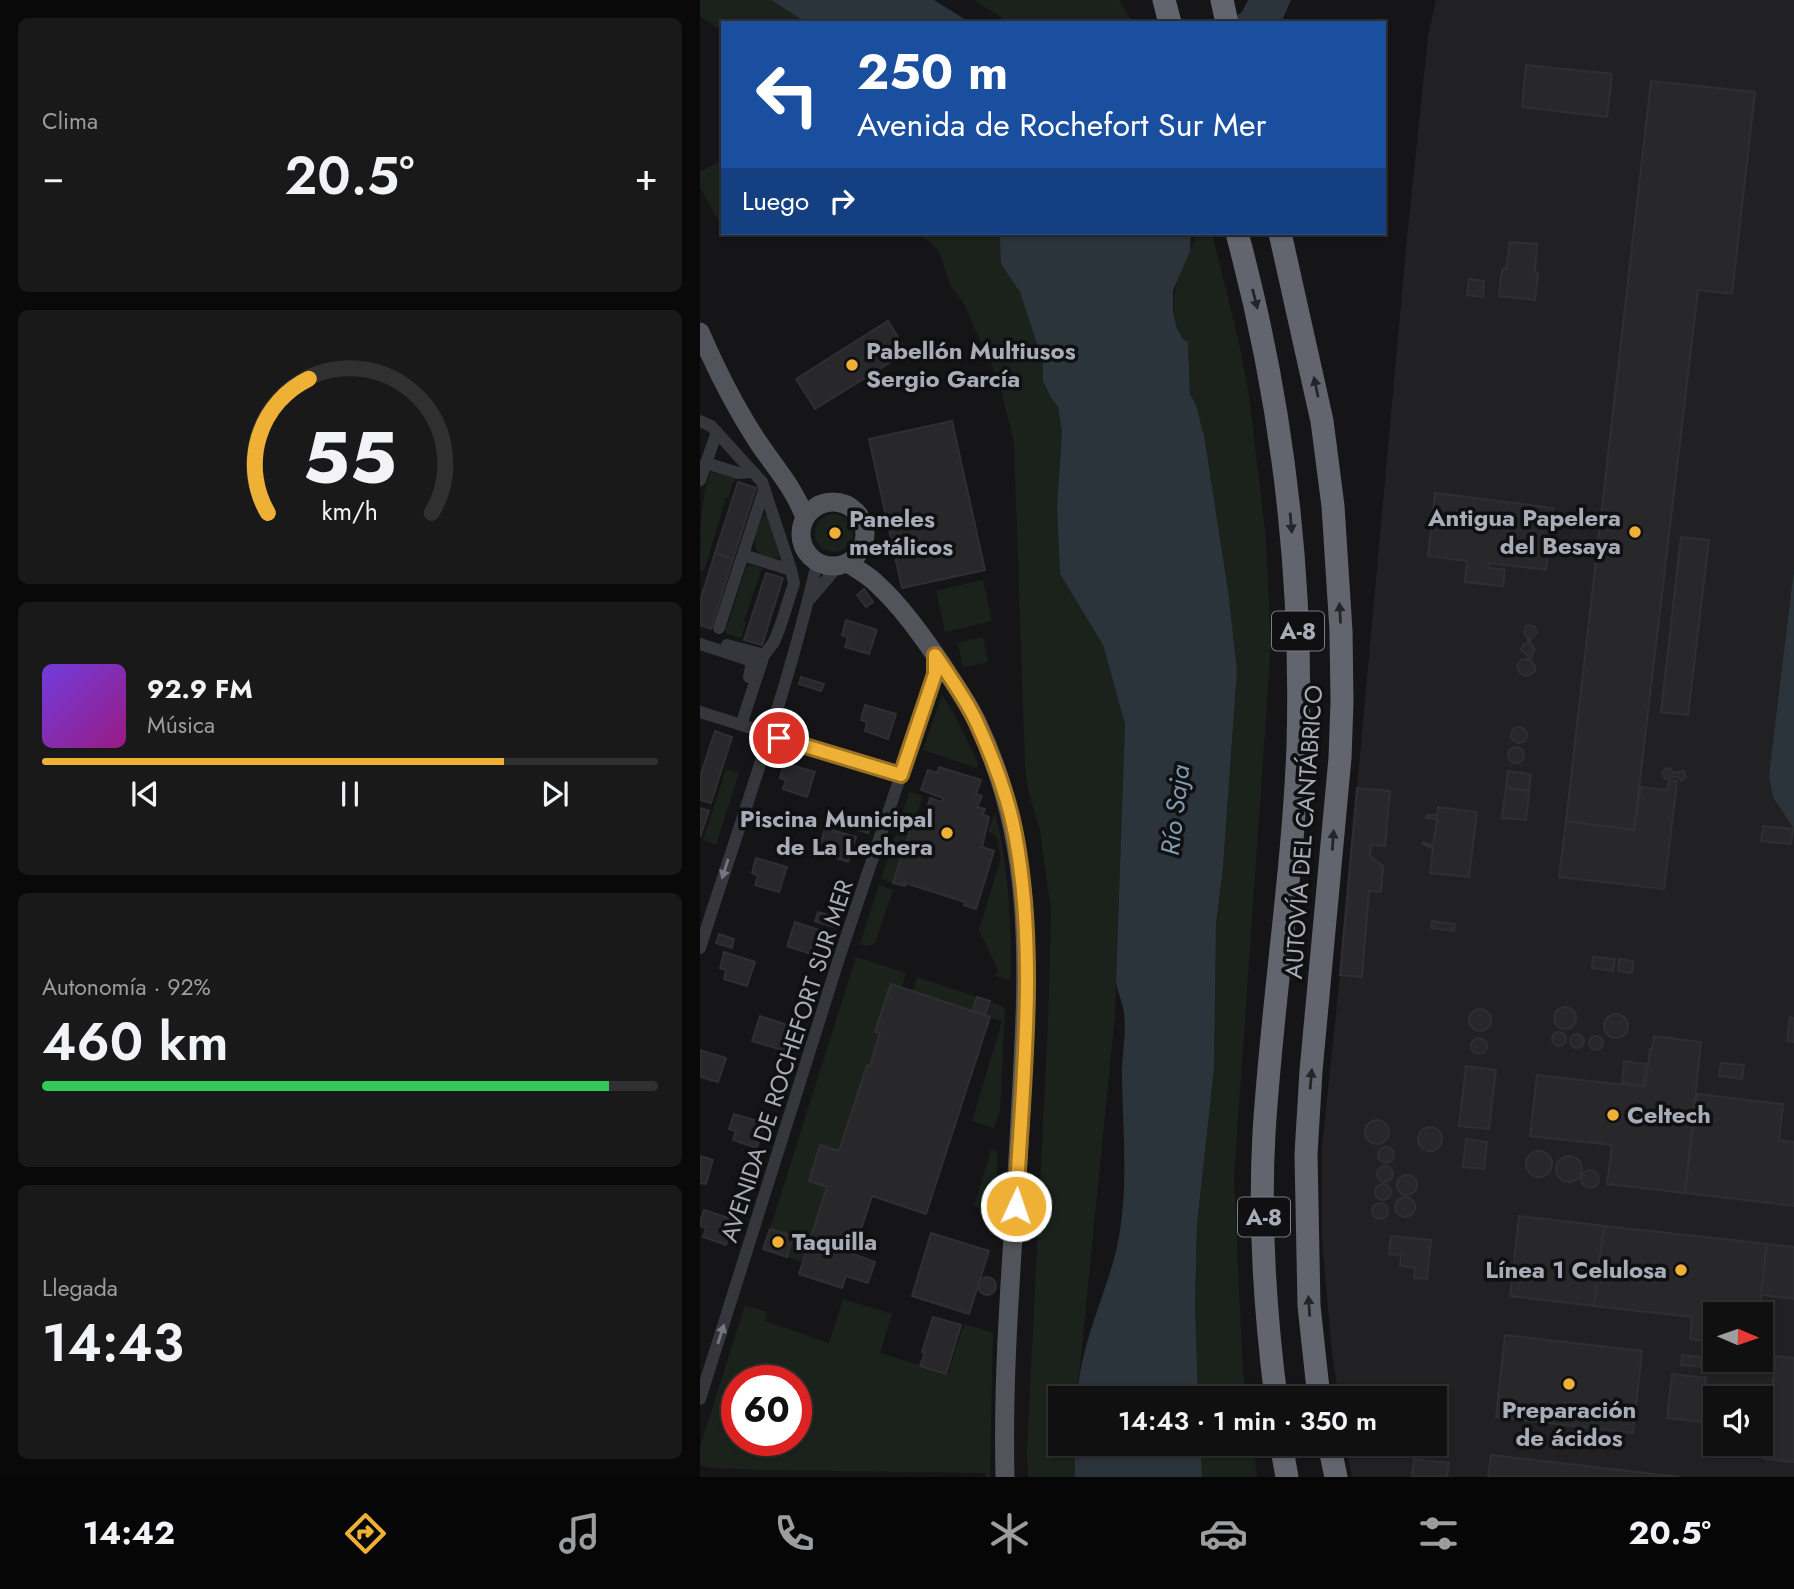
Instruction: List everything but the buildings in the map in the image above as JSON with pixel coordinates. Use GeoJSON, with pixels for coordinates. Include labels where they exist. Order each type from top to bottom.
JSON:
{"type":"FeatureCollection","features":[{"type":"Feature","properties":{"kind":"highway"},"geometry":{"type":"LineString","coordinates":[[1164,0],[1169,21]]}},
{"type":"Feature","properties":{"kind":"highway"},"geometry":{"type":"LineString","coordinates":[[1180,0],[1185,21]]}},
{"type":"Feature","properties":{"kind":"highway"},"geometry":{"type":"LineString","coordinates":[[1222,0],[1227,21]]}},
{"type":"Feature","properties":{"kind":"highway"},"geometry":{"type":"LineString","coordinates":[[1235,0],[1239,21]]}},
{"type":"Feature","properties":{"kind":"highway","name":"AUTOVÍA DEL CANTÁBRICO"},"geometry":{"type":"LineString","coordinates":[[1238,235],[1260,321],[1281,439],[1291,520],[1297,610],[1298,749],[1264,1138],[1264,1243],[1274,1386]]}},
{"type":"Feature","properties":{"kind":"highway","name":"AUTOVÍA DEL CANTÁBRICO"},"geometry":{"type":"LineString","coordinates":[[1280,235],[1322,421],[1333,506],[1341,631],[1340,748],[1306,1154],[1307,1272],[1312,1346],[1318,1386]]}},
{"type":"Feature","properties":{"kind":"highway"},"geometry":{"type":"LineString","coordinates":[[1262,1386],[1255,1288],[1255,1184],[1258,1130],[1272,1035]]}},
{"type":"Feature","properties":{"kind":"highway"},"geometry":{"type":"LineString","coordinates":[[1271,1456],[1274,1477]]}},
{"type":"Feature","properties":{"kind":"highway"},"geometry":{"type":"LineString","coordinates":[[1283,1456],[1287,1477]]}},
{"type":"Feature","properties":{"kind":"highway"},"geometry":{"type":"LineString","coordinates":[[1328,1456],[1331,1477]]}},
{"type":"Feature","properties":{"kind":"highway"},"geometry":{"type":"LineString","coordinates":[[1330,1456],[1336,1477]]}},
{"type":"Feature","properties":{"kind":"main road"},"geometry":{"type":"LineString","coordinates":[[700,332],[739,413],[786,480],[799,501],[805,518]]}},
{"type":"Feature","properties":{"kind":"main road"},"geometry":{"type":"LineString","coordinates":[[786,480],[808,495],[846,504],[863,522],[863,546],[857,556],[843,565]]}},
{"type":"Feature","properties":{"kind":"main road"},"geometry":{"type":"LineString","coordinates":[[829,502],[811,510],[805,518],[801,527],[803,548],[817,563],[843,565],[878,584]]}},
{"type":"Feature","properties":{"kind":"main road"},"geometry":{"type":"LineString","coordinates":[[863,546],[878,584],[916,628],[976,720],[991,755],[1015,831],[1026,919],[1026,999],[1008,1339],[1004,1477]]}},
{"type":"Feature","properties":{"kind":"street"},"geometry":{"type":"LineString","coordinates":[[700,421],[711,426],[762,482],[794,583],[775,642],[764,655],[741,725]]}},
{"type":"Feature","properties":{"kind":"street"},"geometry":{"type":"LineString","coordinates":[[700,480],[717,432]]}},
{"type":"Feature","properties":{"kind":"street"},"geometry":{"type":"LineString","coordinates":[[706,463],[738,473],[751,472]]}},
{"type":"Feature","properties":{"kind":"street"},"geometry":{"type":"LineString","coordinates":[[719,628],[765,490]]}},
{"type":"Feature","properties":{"kind":"street"},"geometry":{"type":"LineString","coordinates":[[743,555],[792,570]]}},
{"type":"Feature","properties":{"kind":"street"},"geometry":{"type":"LineString","coordinates":[[700,947],[768,734],[817,563]]}},
{"type":"Feature","properties":{"kind":"street"},"geometry":{"type":"LineString","coordinates":[[808,601],[843,565]]}},
{"type":"Feature","properties":{"kind":"street"},"geometry":{"type":"LineString","coordinates":[[700,636],[764,655]]}},
{"type":"Feature","properties":{"kind":"street"},"geometry":{"type":"LineString","coordinates":[[700,644],[752,661],[754,664],[736,717],[733,719],[700,710]]}},
{"type":"Feature","properties":{"kind":"street","name":"AVENIDA DE ROCHEFORT SUR MER"},"geometry":{"type":"LineString","coordinates":[[700,1399],[841,955],[935,674],[935,655]]}},
{"type":"Feature","properties":{"kind":"street"},"geometry":{"type":"LineString","coordinates":[[700,710],[901,775]]}},
{"type":"Feature","properties":{"kind":"shaded area"},"geometry":{"type":"Polygon","coordinates":[[[700,0],[771,0],[804,21],[721,21],[721,30],[700,17],[700,0]]]}},
{"type":"Feature","properties":{"kind":"shaded area"},"geometry":{"type":"Polygon","coordinates":[[[974,0],[1119,0],[1132,21],[1007,21],[974,0]]]}},
{"type":"Feature","properties":{"kind":"shaded area"},"geometry":{"type":"Polygon","coordinates":[[[1436,0],[1794,0],[1794,1477],[1352,1477],[1348,1456],[1447,1456],[1447,1386],[1337,1386],[1322,1241],[1322,1146],[1428,36],[1436,0]]]}},
{"type":"Feature","properties":{"kind":"shaded area"},"geometry":{"type":"Polygon","coordinates":[[[721,160],[721,225],[700,187],[700,172],[721,160]]]}},
{"type":"Feature","properties":{"kind":"shaded area"},"geometry":{"type":"Polygon","coordinates":[[[921,235],[1015,235],[1043,365],[1043,381],[1058,407],[1062,431],[1057,506],[1060,574],[1103,645],[1125,724],[1115,1015],[1078,1386],[1048,1386],[1048,1456],[1085,1456],[1087,1477],[1028,1477],[1051,911],[1040,831],[1029,793],[1025,766],[1014,442],[998,379],[963,302],[950,285],[939,251],[921,235]]]}},
{"type":"Feature","properties":{"kind":"shaded area"},"geometry":{"type":"Polygon","coordinates":[[[1197,235],[1212,235],[1249,395],[1266,539],[1271,645],[1234,1178],[1244,1386],[1189,1386],[1197,1224],[1214,1069],[1216,924],[1223,867],[1237,671],[1229,597],[1204,436],[1190,395],[1188,342],[1179,332],[1174,312],[1179,277],[1197,235]]]}},
{"type":"Feature","properties":{"kind":"shaded area"},"geometry":{"type":"Polygon","coordinates":[[[711,472],[735,478],[726,498],[704,571],[700,570],[701,519],[711,472]]]}},
{"type":"Feature","properties":{"kind":"shaded area"},"geometry":{"type":"Polygon","coordinates":[[[834,514],[848,519],[853,533],[848,547],[834,552],[820,547],[815,533],[820,519],[834,514]]]}},
{"type":"Feature","properties":{"kind":"shaded area"},"geometry":{"type":"Polygon","coordinates":[[[764,515],[767,515],[780,558],[762,554],[755,545],[757,531],[764,515]]]}},
{"type":"Feature","properties":{"kind":"shaded area"},"geometry":{"type":"Polygon","coordinates":[[[751,565],[762,568],[741,638],[725,633],[746,568],[751,565]]]}},
{"type":"Feature","properties":{"kind":"shaded area"},"geometry":{"type":"Polygon","coordinates":[[[983,580],[992,621],[945,632],[936,591],[983,580]]]}},
{"type":"Feature","properties":{"kind":"shaded area"},"geometry":{"type":"Polygon","coordinates":[[[983,637],[988,662],[963,667],[958,643],[983,637]]]}},
{"type":"Feature","properties":{"kind":"shaded area"},"geometry":{"type":"Polygon","coordinates":[[[942,695],[978,763],[977,768],[923,750],[942,695]]]}},
{"type":"Feature","properties":{"kind":"shaded area"},"geometry":{"type":"Polygon","coordinates":[[[726,769],[739,773],[716,845],[703,840],[726,769]]]}},
{"type":"Feature","properties":{"kind":"shaded area"},"geometry":{"type":"Polygon","coordinates":[[[909,792],[923,796],[893,883],[881,879],[909,792]]]}},
{"type":"Feature","properties":{"kind":"shaded area"},"geometry":{"type":"Polygon","coordinates":[[[995,813],[1008,894],[1011,977],[1008,980],[993,975],[999,972],[979,930],[1001,858],[996,836],[988,831],[995,813]]]}},
{"type":"Feature","properties":{"kind":"shaded area"},"geometry":{"type":"Polygon","coordinates":[[[879,885],[893,890],[875,943],[867,946],[860,944],[879,885]]]}},
{"type":"Feature","properties":{"kind":"shaded area"},"geometry":{"type":"Polygon","coordinates":[[[856,957],[906,973],[902,988],[891,985],[875,1031],[880,1033],[870,1066],[866,1065],[839,1151],[820,1146],[809,1181],[827,1187],[803,1262],[787,1257],[793,1236],[770,1229],[856,957]]]}},
{"type":"Feature","properties":{"kind":"shaded area"},"geometry":{"type":"Polygon","coordinates":[[[917,977],[977,997],[973,1010],[985,1013],[990,1001],[1005,1008],[1000,1110],[994,1128],[972,1121],[1002,1021],[912,991],[917,977]]]}},
{"type":"Feature","properties":{"kind":"shaded area"},"geometry":{"type":"Polygon","coordinates":[[[996,1150],[995,1211],[992,1213],[974,1206],[991,1151],[996,1150]]]}},
{"type":"Feature","properties":{"kind":"shaded area"},"geometry":{"type":"Polygon","coordinates":[[[843,1299],[892,1314],[880,1353],[948,1374],[964,1324],[993,1333],[990,1477],[986,1477],[985,1473],[762,1470],[700,1465],[700,1447],[721,1381],[721,1456],[812,1456],[812,1365],[726,1365],[745,1305],[767,1312],[765,1321],[829,1343],[843,1299]]]}},
{"type":"Feature","properties":{"kind":"shaded area"},"geometry":{"type":"Polygon","coordinates":[[[1187,1456],[1254,1456],[1257,1477],[1187,1477],[1187,1456]]]}},
{"type":"Feature","properties":{"kind":"water"},"geometry":{"type":"Polygon","coordinates":[[[771,0],[934,0],[968,21],[804,21],[771,0]]]}},
{"type":"Feature","properties":{"kind":"water"},"geometry":{"type":"Polygon","coordinates":[[[1248,0],[1291,0],[1282,21],[1230,21],[1242,12],[1248,0]]]}},
{"type":"Feature","properties":{"kind":"water","name":"Río Saja"},"geometry":{"type":"Polygon","coordinates":[[[1002,235],[1191,235],[1190,251],[1173,291],[1173,311],[1177,329],[1188,342],[1190,395],[1204,435],[1229,597],[1237,671],[1223,867],[1216,924],[1214,1069],[1197,1224],[1195,1306],[1198,1386],[1078,1386],[1082,1361],[1114,1259],[1124,1192],[1122,1070],[1125,1021],[1116,983],[1125,724],[1103,645],[1060,574],[1057,506],[1062,431],[1058,407],[1043,381],[1043,365],[1020,292],[1001,264],[1000,237],[1002,235]]]}},
{"type":"Feature","properties":{"kind":"water"},"geometry":{"type":"Polygon","coordinates":[[[1794,569],[1794,829],[1773,797],[1769,776],[1794,569]]]}},
{"type":"Feature","properties":{"kind":"water"},"geometry":{"type":"Polygon","coordinates":[[[1075,1456],[1201,1456],[1202,1477],[1075,1477],[1075,1456]]]}},
{"type":"Feature","properties":{"kind":"place","name":"Pabellón Multiusos Sergio García"},"geometry":{"type":"Point","coordinates":[852,365]}},
{"type":"Feature","properties":{"kind":"place","name":"Antigua Papelera del Besaya"},"geometry":{"type":"Point","coordinates":[1635,532]}},
{"type":"Feature","properties":{"kind":"place","name":"Paneles metálicos"},"geometry":{"type":"Point","coordinates":[835,533]}},
{"type":"Feature","properties":{"kind":"place","name":"Piscina Municipal de La Lechera"},"geometry":{"type":"Point","coordinates":[947,833]}},
{"type":"Feature","properties":{"kind":"place","name":"Celtech"},"geometry":{"type":"Point","coordinates":[1613,1115]}},
{"type":"Feature","properties":{"kind":"place","name":"Taquilla"},"geometry":{"type":"Point","coordinates":[778,1242]}},
{"type":"Feature","properties":{"kind":"place","name":"Línea 1 Celulosa"},"geometry":{"type":"Point","coordinates":[1681,1270]}},
{"type":"Feature","properties":{"kind":"place","name":"Preparación de ácidos"},"geometry":{"type":"Point","coordinates":[1569,1384]}},
{"type":"Feature","properties":{"kind":"route"},"geometry":{"type":"LineString","coordinates":[[779,738],[901,775],[935,674],[935,655],[976,720],[991,755],[1015,831],[1026,919],[1026,999],[1016,1206]]}}]}
